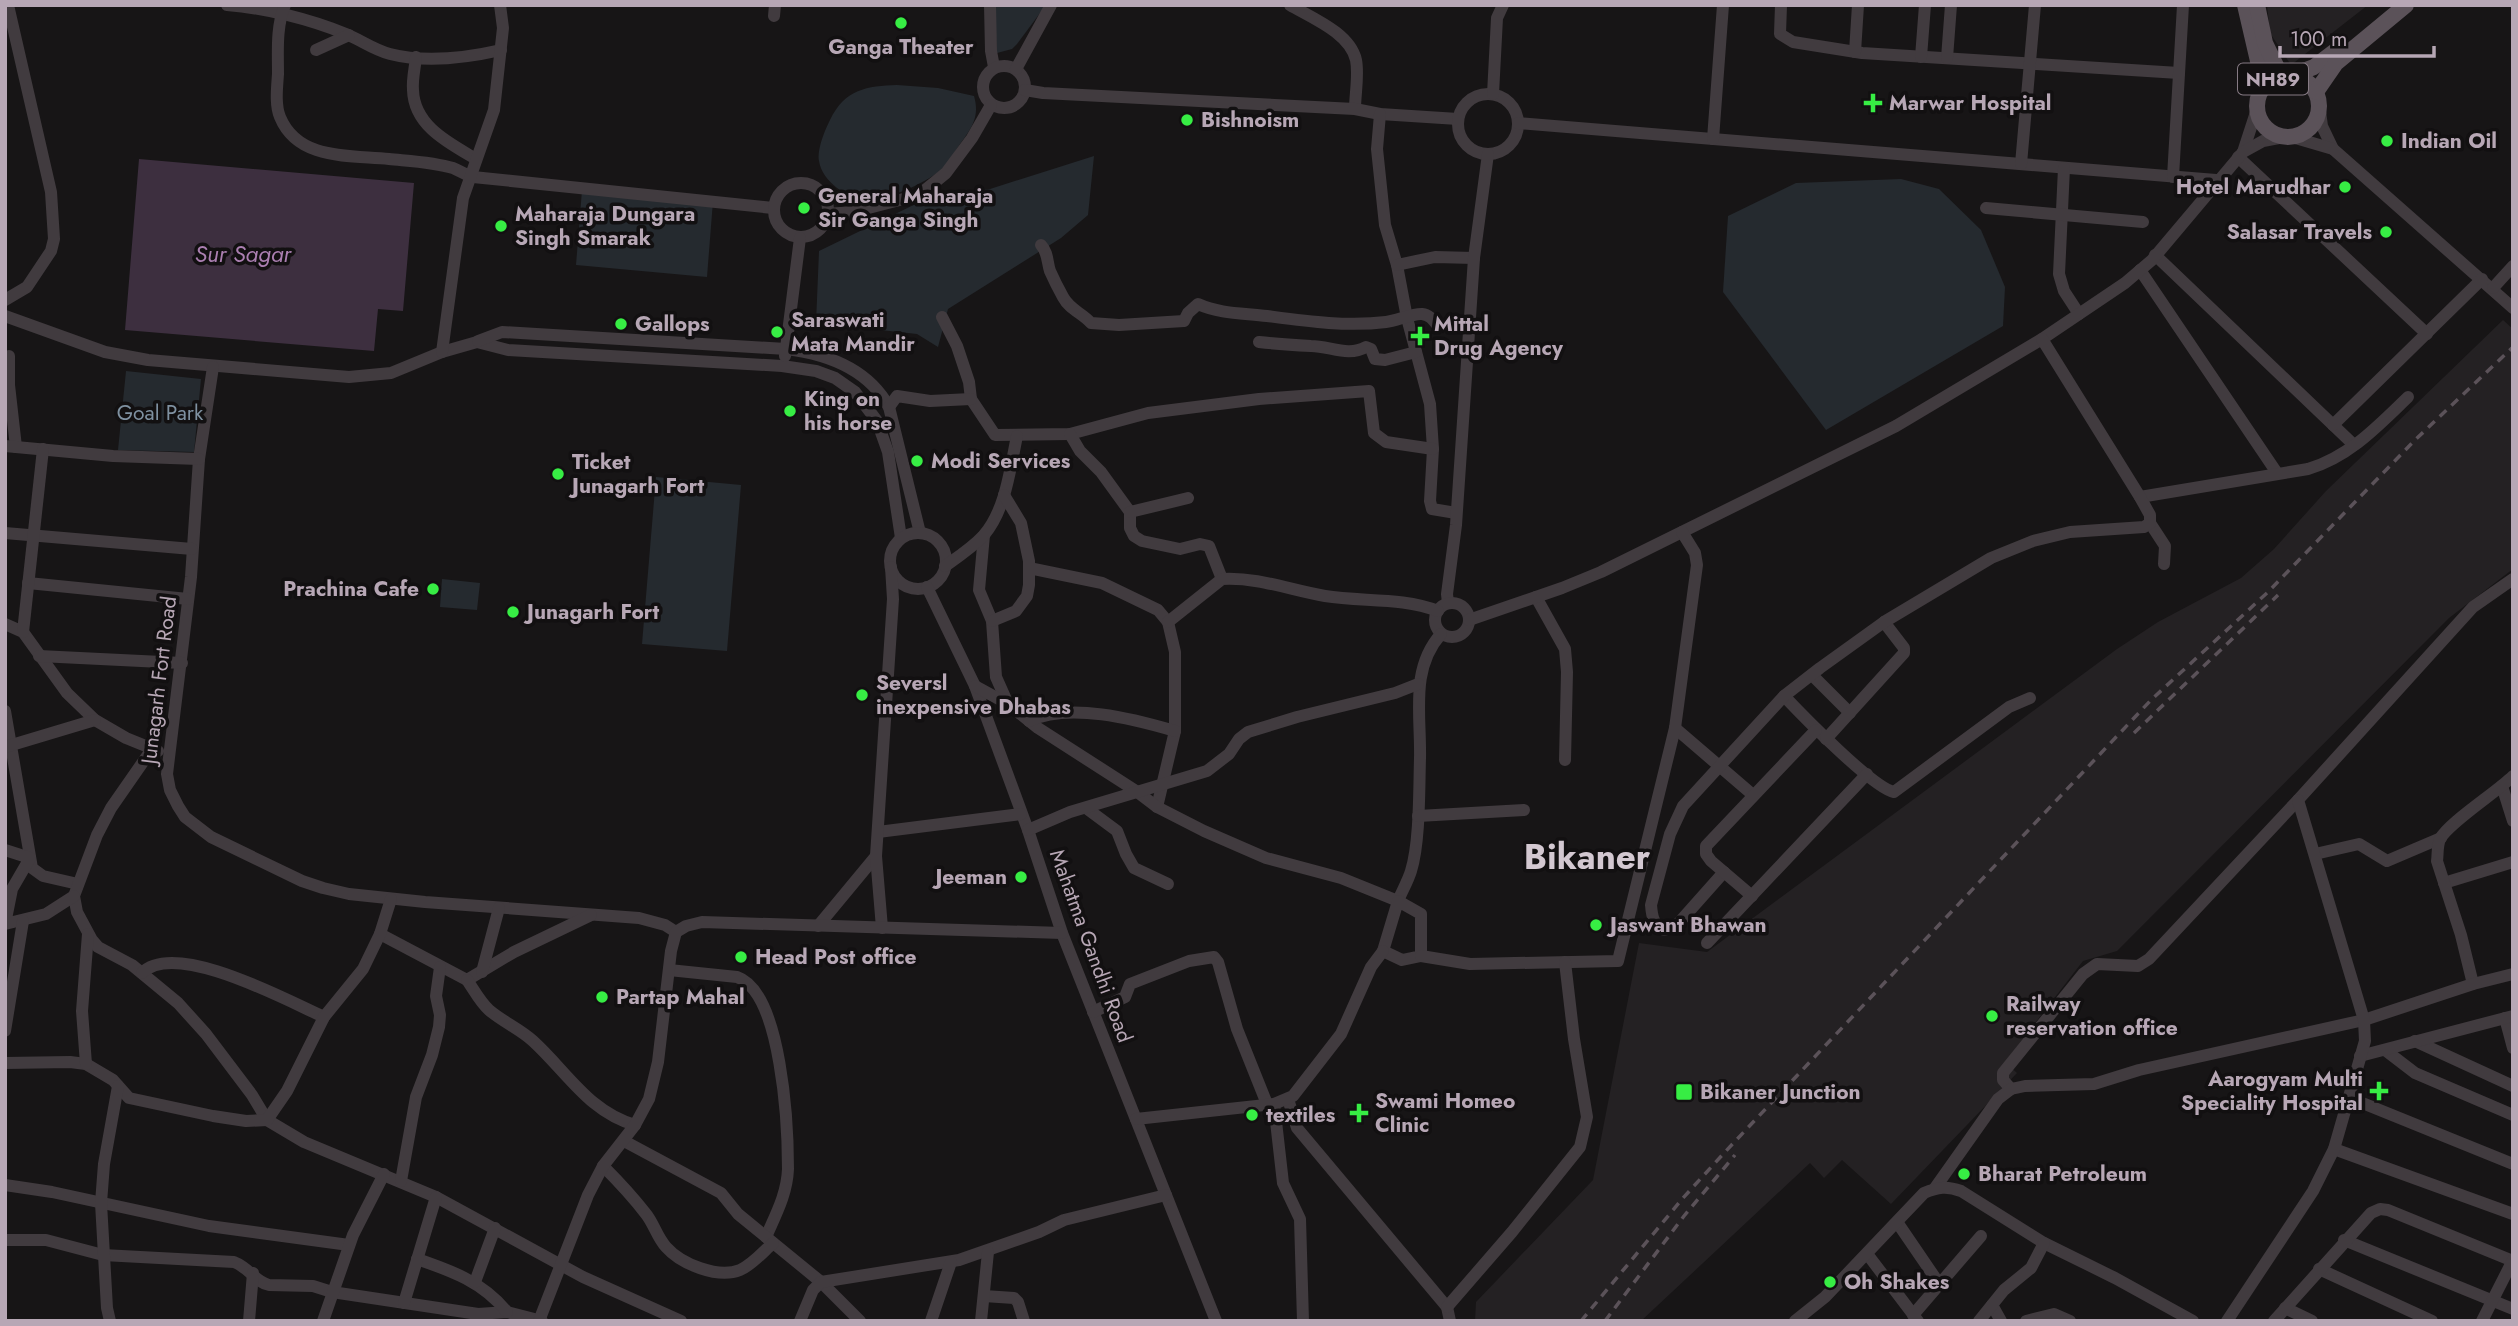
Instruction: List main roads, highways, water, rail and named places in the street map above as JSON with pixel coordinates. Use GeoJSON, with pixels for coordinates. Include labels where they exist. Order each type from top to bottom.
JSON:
{"type":"FeatureCollection","features":[{"type":"Feature","properties":{"kind":"main road","name":"NH89"},"geometry":{"type":"LineString","coordinates":[[2245,5],[2264,87]]}},
{"type":"Feature","properties":{"kind":"main road","name":"NH89"},"geometry":{"type":"LineString","coordinates":[[2257,5],[2265,43],[2287,76],[2302,78],[2318,98]]}},
{"type":"Feature","properties":{"kind":"main road","name":"NH89"},"geometry":{"type":"LineString","coordinates":[[2390,5],[2324,60],[2272,80],[2264,87],[2257,109],[2266,128],[2274,134],[2288,137],[2303,134],[2318,116],[2318,98],[2336,63],[2406,5]]}},
{"type":"Feature","properties":{"kind":"water","name":"Sur Sagar"},"geometry":{"type":"Polygon","coordinates":[[[139,159],[414,183],[403,311],[378,309],[374,351],[125,330],[139,159]]]}},
{"type":"Feature","properties":{"kind":"railway"},"geometry":{"type":"LineString","coordinates":[[1581,1321],[1683,1198],[1725,1152],[2151,700],[2268,592],[2414,441],[2513,347]]}},
{"type":"Feature","properties":{"kind":"railway"},"geometry":{"type":"LineString","coordinates":[[2134,733],[2278,595]]}},
{"type":"Feature","properties":{"kind":"railway"},"geometry":{"type":"LineString","coordinates":[[1605,1321],[1684,1216],[1735,1155]]}},
{"type":"Feature","properties":{"kind":"place","name":"Ganga Theater"},"geometry":{"type":"Point","coordinates":[901,23]}},
{"type":"Feature","properties":{"kind":"place","name":"Marwar Hospital"},"geometry":{"type":"Point","coordinates":[1873,103]}},
{"type":"Feature","properties":{"kind":"place","name":"Bishnoism"},"geometry":{"type":"Point","coordinates":[1187,120]}},
{"type":"Feature","properties":{"kind":"place","name":"Indian Oil"},"geometry":{"type":"Point","coordinates":[2387,141]}},
{"type":"Feature","properties":{"kind":"place","name":"Hotel Marudhar"},"geometry":{"type":"Point","coordinates":[2345,187]}},
{"type":"Feature","properties":{"kind":"place","name":"General Maharaja Sir Ganga Singh"},"geometry":{"type":"Point","coordinates":[804,208]}},
{"type":"Feature","properties":{"kind":"place","name":"Maharaja Dungara Singh Smarak"},"geometry":{"type":"Point","coordinates":[501,226]}},
{"type":"Feature","properties":{"kind":"place","name":"Salasar Travels"},"geometry":{"type":"Point","coordinates":[2386,232]}},
{"type":"Feature","properties":{"kind":"place","name":"Gallops"},"geometry":{"type":"Point","coordinates":[621,324]}},
{"type":"Feature","properties":{"kind":"place","name":"Saraswati Mata Mandir"},"geometry":{"type":"Point","coordinates":[777,332]}},
{"type":"Feature","properties":{"kind":"place","name":"Mittal Drug Agency"},"geometry":{"type":"Point","coordinates":[1420,336]}},
{"type":"Feature","properties":{"kind":"place","name":"King on his horse"},"geometry":{"type":"Point","coordinates":[790,411]}},
{"type":"Feature","properties":{"kind":"place","name":"Modi Services"},"geometry":{"type":"Point","coordinates":[917,461]}},
{"type":"Feature","properties":{"kind":"place","name":"Ticket Junagarh Fort"},"geometry":{"type":"Point","coordinates":[558,474]}},
{"type":"Feature","properties":{"kind":"place","name":"Prachina Cafe"},"geometry":{"type":"Point","coordinates":[433,589]}},
{"type":"Feature","properties":{"kind":"place","name":"Junagarh Fort"},"geometry":{"type":"Point","coordinates":[513,612]}},
{"type":"Feature","properties":{"kind":"place","name":"Seversl inexpensive Dhabas"},"geometry":{"type":"Point","coordinates":[862,695]}},
{"type":"Feature","properties":{"kind":"place","name":"Jeeman"},"geometry":{"type":"Point","coordinates":[1021,877]}},
{"type":"Feature","properties":{"kind":"place","name":"Jaswant Bhawan"},"geometry":{"type":"Point","coordinates":[1596,925]}},
{"type":"Feature","properties":{"kind":"place","name":"Head Post office"},"geometry":{"type":"Point","coordinates":[741,957]}},
{"type":"Feature","properties":{"kind":"place","name":"Partap Mahal"},"geometry":{"type":"Point","coordinates":[602,997]}},
{"type":"Feature","properties":{"kind":"place","name":"Railway reservation office"},"geometry":{"type":"Point","coordinates":[1992,1016]}},
{"type":"Feature","properties":{"kind":"place","name":"Aarogyam Multi Speciality Hospital"},"geometry":{"type":"Point","coordinates":[2379,1091]}},
{"type":"Feature","properties":{"kind":"place","name":"Bikaner Junction"},"geometry":{"type":"Point","coordinates":[1684,1092]}},
{"type":"Feature","properties":{"kind":"place","name":"Swami Homeo Clinic"},"geometry":{"type":"Point","coordinates":[1359,1113]}},
{"type":"Feature","properties":{"kind":"place","name":"textiles"},"geometry":{"type":"Point","coordinates":[1252,1115]}},
{"type":"Feature","properties":{"kind":"place","name":"Bharat Petroleum"},"geometry":{"type":"Point","coordinates":[1964,1174]}},
{"type":"Feature","properties":{"kind":"place","name":"Oh Shakes"},"geometry":{"type":"Point","coordinates":[1830,1282]}},
{"type":"Feature","properties":{"kind":"district","name":"Bikaner"},"geometry":{"type":"Point","coordinates":[1587,857]}},
{"type":"Feature","properties":{"kind":"park label","name":"Goal Park"},"geometry":{"type":"Point","coordinates":[160,413]}}]}
